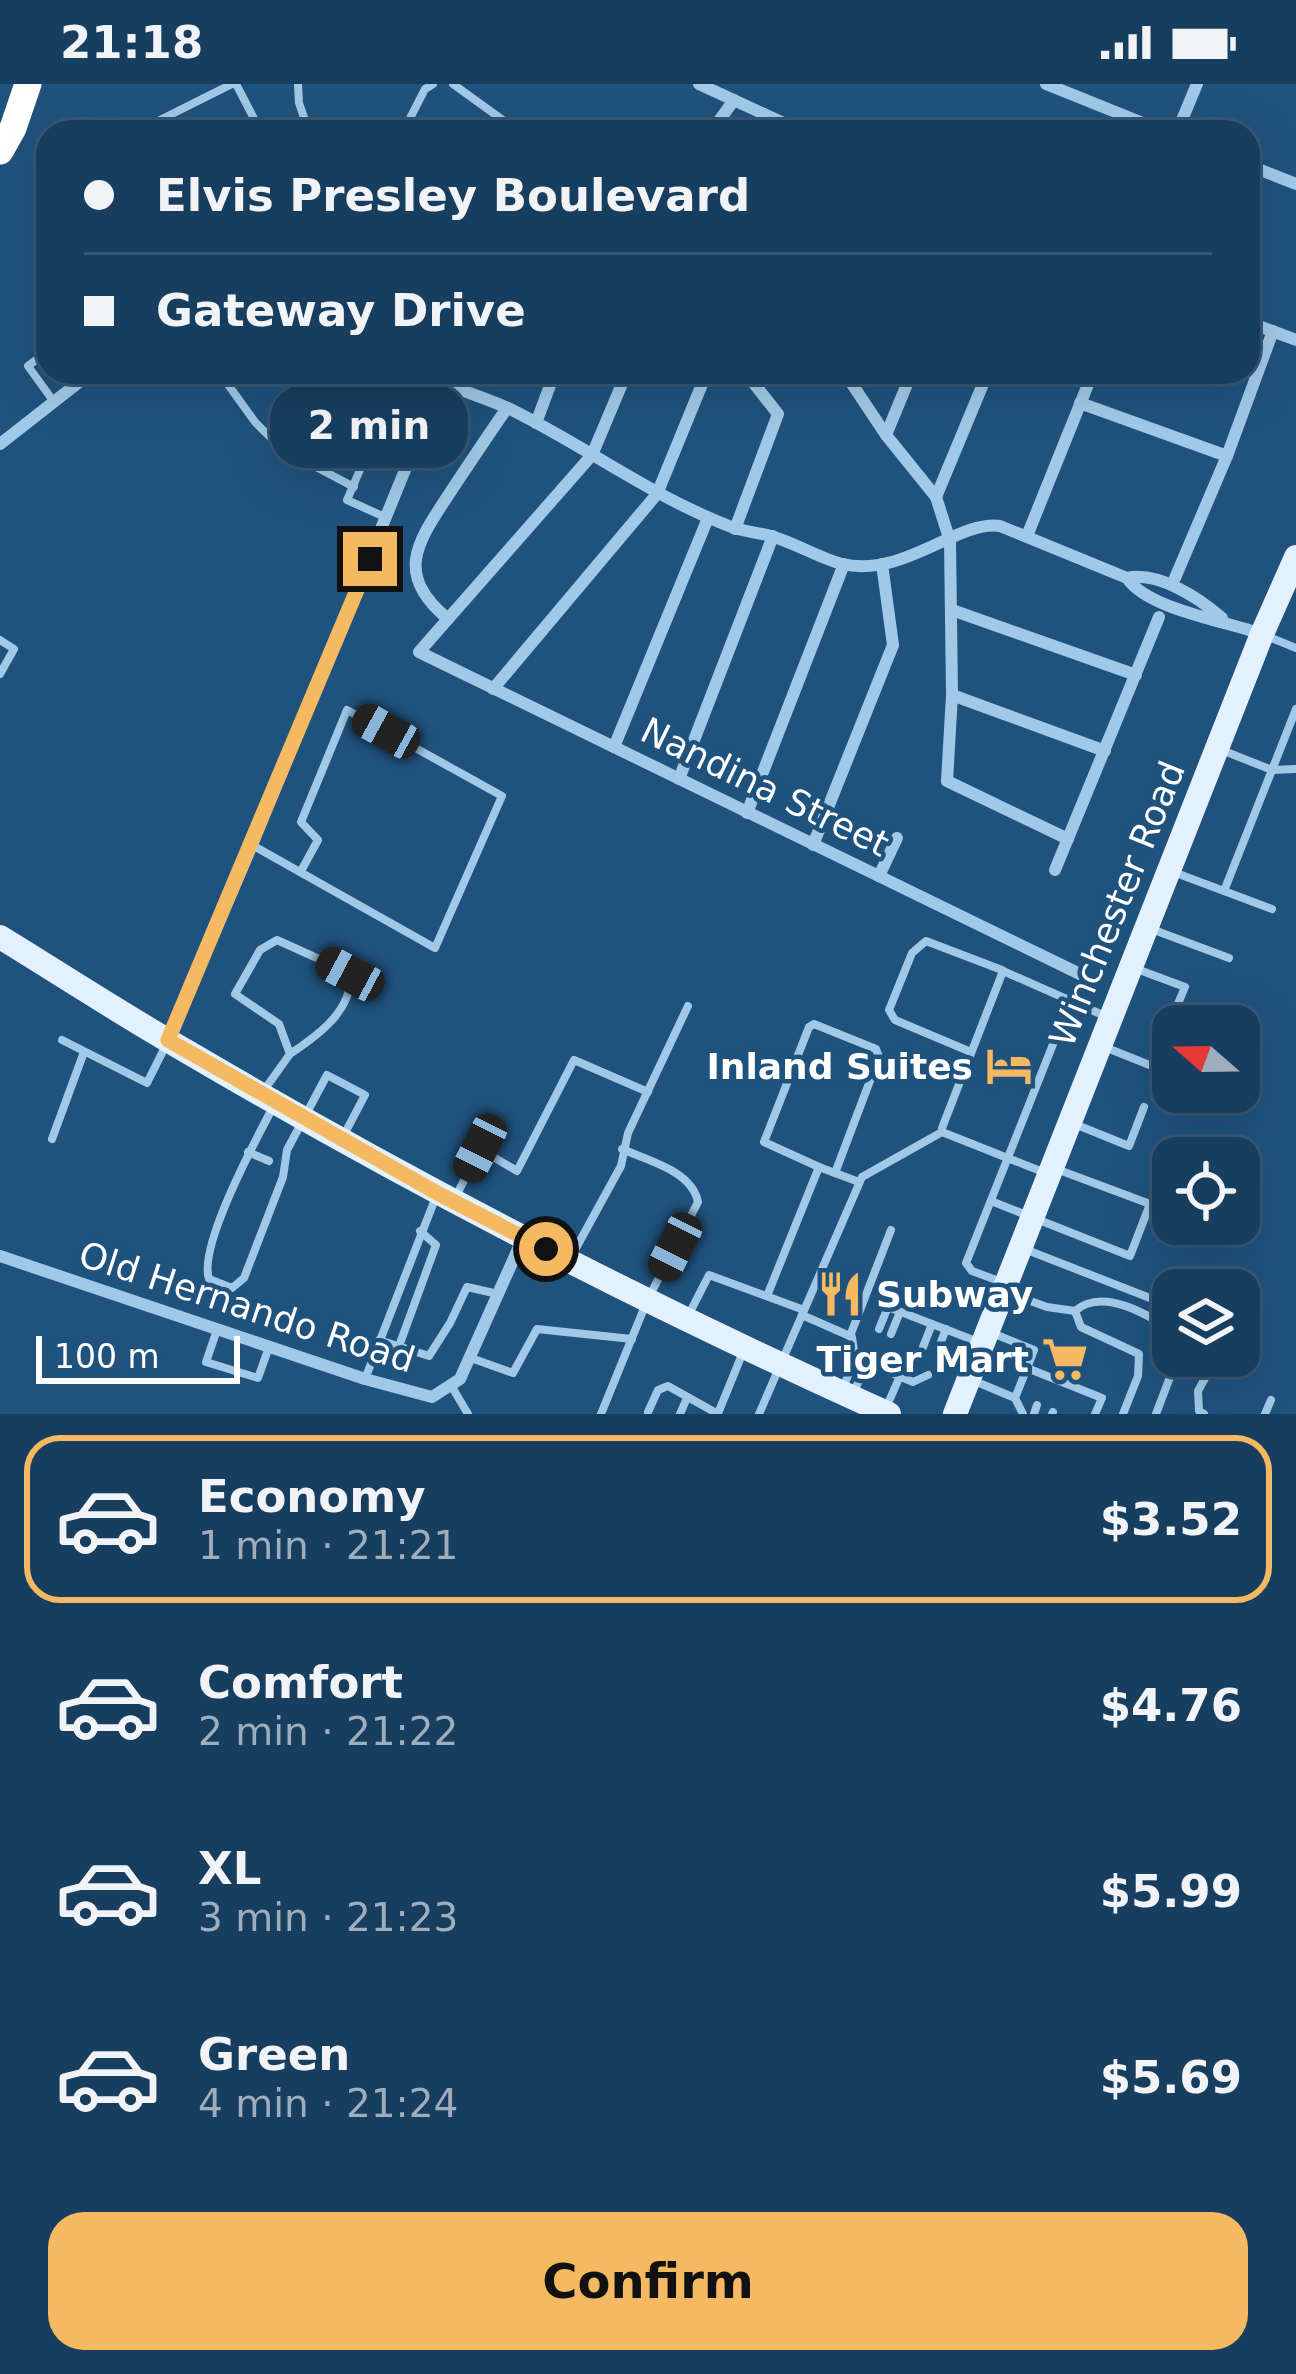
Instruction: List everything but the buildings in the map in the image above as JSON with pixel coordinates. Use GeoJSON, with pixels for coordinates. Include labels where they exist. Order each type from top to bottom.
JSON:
{"type":"FeatureCollection","features":[{"type":"Feature","properties":{"kind":"highway"},"geometry":{"type":"LineString","coordinates":[[0,152],[28,84]]}},
{"type":"Feature","properties":{"kind":"main road","name":"Winchester Road"},"geometry":{"type":"LineString","coordinates":[[955,1414],[1296,557]]}},
{"type":"Feature","properties":{"kind":"main road"},"geometry":{"type":"LineString","coordinates":[[0,937],[168,1040],[445,1197],[647,1300],[887,1413]]}},
{"type":"Feature","properties":{"kind":"street"},"geometry":{"type":"LineString","coordinates":[[699,84],[768,120]]}},
{"type":"Feature","properties":{"kind":"street"},"geometry":{"type":"LineString","coordinates":[[1046,84],[1135,120]]}},
{"type":"Feature","properties":{"kind":"street"},"geometry":{"type":"LineString","coordinates":[[1182,120],[1197,84]]}},
{"type":"Feature","properties":{"kind":"street"},"geometry":{"type":"LineString","coordinates":[[719,120],[734,100]]}},
{"type":"Feature","properties":{"kind":"street"},"geometry":{"type":"LineString","coordinates":[[1260,170],[1293,182],[1296,167]]}},
{"type":"Feature","properties":{"kind":"street"},"geometry":{"type":"LineString","coordinates":[[1260,327],[1296,340]]}},
{"type":"Feature","properties":{"kind":"street"},"geometry":{"type":"LineString","coordinates":[[1260,367],[1273,332]]}},
{"type":"Feature","properties":{"kind":"street"},"geometry":{"type":"LineString","coordinates":[[0,444],[76,384]]}},
{"type":"Feature","properties":{"kind":"street"},"geometry":{"type":"LineString","coordinates":[[168,1040],[253,845],[440,384]]}},
{"type":"Feature","properties":{"kind":"street"},"geometry":{"type":"LineString","coordinates":[[457,384],[708,518],[773,536],[844,564],[882,564],[913,557],[989,525],[1028,536],[1127,578],[1134,589],[1195,614],[1262,634]]}},
{"type":"Feature","properties":{"kind":"street"},"geometry":{"type":"LineString","coordinates":[[536,423],[551,384]]}},
{"type":"Feature","properties":{"kind":"street"},"geometry":{"type":"LineString","coordinates":[[507,408],[416,551],[418,588],[448,619],[592,455],[622,384]]}},
{"type":"Feature","properties":{"kind":"street"},"geometry":{"type":"LineString","coordinates":[[493,689],[657,494],[702,384]]}},
{"type":"Feature","properties":{"kind":"street"},"geometry":{"type":"LineString","coordinates":[[735,529],[778,414],[754,384]]}},
{"type":"Feature","properties":{"kind":"street"},"geometry":{"type":"LineString","coordinates":[[852,384],[936,497],[950,541],[952,695],[947,781],[1068,839]]}},
{"type":"Feature","properties":{"kind":"street"},"geometry":{"type":"LineString","coordinates":[[886,435],[907,384]]}},
{"type":"Feature","properties":{"kind":"street"},"geometry":{"type":"LineString","coordinates":[[936,497],[983,384]]}},
{"type":"Feature","properties":{"kind":"street"},"geometry":{"type":"LineString","coordinates":[[1028,536],[1088,384]]}},
{"type":"Feature","properties":{"kind":"street"},"geometry":{"type":"LineString","coordinates":[[1165,602],[1254,384]]}},
{"type":"Feature","properties":{"kind":"street"},"geometry":{"type":"LineString","coordinates":[[1079,404],[1227,456]]}},
{"type":"Feature","properties":{"kind":"street"},"geometry":{"type":"LineString","coordinates":[[614,747],[708,518]]}},
{"type":"Feature","properties":{"kind":"street"},"geometry":{"type":"LineString","coordinates":[[679,779],[773,536]]}},
{"type":"Feature","properties":{"kind":"street"},"geometry":{"type":"LineString","coordinates":[[747,813],[844,564]]}},
{"type":"Feature","properties":{"kind":"street"},"geometry":{"type":"LineString","coordinates":[[813,845],[893,645],[882,564]]}},
{"type":"Feature","properties":{"kind":"street"},"geometry":{"type":"LineString","coordinates":[[1127,578],[1140,575],[1173,583],[1224,620]]}},
{"type":"Feature","properties":{"kind":"street"},"geometry":{"type":"LineString","coordinates":[[952,610],[1136,675]]}},
{"type":"Feature","properties":{"kind":"street"},"geometry":{"type":"LineString","coordinates":[[1055,870],[1159,617]]}},
{"type":"Feature","properties":{"kind":"street","name":"Nandina Street"},"geometry":{"type":"LineString","coordinates":[[448,619],[419,652],[1084,976]]}},
{"type":"Feature","properties":{"kind":"street"},"geometry":{"type":"LineString","coordinates":[[952,695],[1105,751]]}},
{"type":"Feature","properties":{"kind":"street"},"geometry":{"type":"LineString","coordinates":[[879,876],[897,838]]}},
{"type":"Feature","properties":{"kind":"street","name":"Old Hernando Road"},"geometry":{"type":"LineString","coordinates":[[0,1256],[424,1397],[452,1388],[471,1358],[523,1237]]}},
{"type":"Feature","properties":{"kind":"lane"},"geometry":{"type":"LineString","coordinates":[[160,120],[234,84],[254,120]]}},
{"type":"Feature","properties":{"kind":"lane"},"geometry":{"type":"LineString","coordinates":[[298,84],[305,120]]}},
{"type":"Feature","properties":{"kind":"lane"},"geometry":{"type":"LineString","coordinates":[[409,120],[425,89],[433,84]]}},
{"type":"Feature","properties":{"kind":"lane"},"geometry":{"type":"LineString","coordinates":[[453,84],[502,120]]}},
{"type":"Feature","properties":{"kind":"lane"},"geometry":{"type":"LineString","coordinates":[[41,384],[54,401]]}},
{"type":"Feature","properties":{"kind":"lane"},"geometry":{"type":"LineString","coordinates":[[228,384],[282,449],[353,487]]}},
{"type":"Feature","properties":{"kind":"lane"},"geometry":{"type":"LineString","coordinates":[[387,518],[347,500],[397,384]]}},
{"type":"Feature","properties":{"kind":"lane"},"geometry":{"type":"LineString","coordinates":[[1262,634],[1296,648]]}},
{"type":"Feature","properties":{"kind":"lane"},"geometry":{"type":"LineString","coordinates":[[0,640],[14,649],[0,674]]}},
{"type":"Feature","properties":{"kind":"lane"},"geometry":{"type":"LineString","coordinates":[[253,845],[435,948],[502,796],[347,710],[302,821],[318,840],[301,872]]}},
{"type":"Feature","properties":{"kind":"lane"},"geometry":{"type":"LineString","coordinates":[[1223,891],[1296,710]]}},
{"type":"Feature","properties":{"kind":"lane"},"geometry":{"type":"LineString","coordinates":[[1217,749],[1272,770],[1296,769]]}},
{"type":"Feature","properties":{"kind":"lane"},"geometry":{"type":"LineString","coordinates":[[1169,870],[1271,909]]}},
{"type":"Feature","properties":{"kind":"lane"},"geometry":{"type":"LineString","coordinates":[[1147,927],[1229,958]]}},
{"type":"Feature","properties":{"kind":"lane"},"geometry":{"type":"LineString","coordinates":[[290,1054],[279,1024],[235,994],[260,950],[277,940],[350,974],[352,986],[330,1025],[290,1054],[268,1098],[206,1268],[209,1279],[232,1288],[239,1285],[283,1177],[287,1150],[327,1075],[365,1095],[341,1139]]}},
{"type":"Feature","properties":{"kind":"lane"},"geometry":{"type":"LineString","coordinates":[[970,1052],[895,1020],[889,1010],[912,953],[926,941],[1111,1018]]}},
{"type":"Feature","properties":{"kind":"lane"},"geometry":{"type":"LineString","coordinates":[[1100,1046],[1152,1066],[1185,987],[1131,967]]}},
{"type":"Feature","properties":{"kind":"lane"},"geometry":{"type":"LineString","coordinates":[[759,1414],[859,1182],[878,1165],[942,1132],[1003,970]]}},
{"type":"Feature","properties":{"kind":"lane"},"geometry":{"type":"LineString","coordinates":[[1070,999],[967,1263],[973,1271],[1047,1307],[1076,1311]]}},
{"type":"Feature","properties":{"kind":"lane"},"geometry":{"type":"LineString","coordinates":[[569,1261],[621,1166],[622,1149],[688,1006]]}},
{"type":"Feature","properties":{"kind":"lane"},"geometry":{"type":"LineString","coordinates":[[835,1173],[879,1057],[875,1049],[814,1024],[764,1142],[819,1167],[835,1173],[859,1182]]}},
{"type":"Feature","properties":{"kind":"lane"},"geometry":{"type":"LineString","coordinates":[[62,1040],[147,1083],[168,1040]]}},
{"type":"Feature","properties":{"kind":"lane"},"geometry":{"type":"LineString","coordinates":[[52,1139],[84,1052]]}},
{"type":"Feature","properties":{"kind":"lane"},"geometry":{"type":"LineString","coordinates":[[364,1379],[420,1231],[480,1148],[517,1171],[574,1060],[648,1092]]}},
{"type":"Feature","properties":{"kind":"lane"},"geometry":{"type":"LineString","coordinates":[[1070,1122],[1129,1146],[1144,1107]]}},
{"type":"Feature","properties":{"kind":"lane"},"geometry":{"type":"LineString","coordinates":[[942,1132],[1150,1204],[1130,1256],[991,1202]]}},
{"type":"Feature","properties":{"kind":"lane"},"geometry":{"type":"LineString","coordinates":[[601,1414],[647,1300],[698,1202],[687,1179],[622,1149]]}},
{"type":"Feature","properties":{"kind":"lane"},"geometry":{"type":"LineString","coordinates":[[248,1152],[269,1161]]}},
{"type":"Feature","properties":{"kind":"lane"},"geometry":{"type":"LineString","coordinates":[[767,1295],[819,1167]]}},
{"type":"Feature","properties":{"kind":"lane"},"geometry":{"type":"LineString","coordinates":[[847,1395],[855,1357],[850,1336],[891,1230]]}},
{"type":"Feature","properties":{"kind":"lane"},"geometry":{"type":"LineString","coordinates":[[399,1346],[436,1245],[420,1231]]}},
{"type":"Feature","properties":{"kind":"lane"},"geometry":{"type":"LineString","coordinates":[[1020,1247],[1152,1299]]}},
{"type":"Feature","properties":{"kind":"lane"},"geometry":{"type":"LineString","coordinates":[[687,1319],[709,1275],[767,1295],[850,1336]]}},
{"type":"Feature","properties":{"kind":"lane"},"geometry":{"type":"LineString","coordinates":[[380,1337],[429,1356],[467,1287],[498,1294]]}},
{"type":"Feature","properties":{"kind":"lane"},"geometry":{"type":"LineString","coordinates":[[1076,1311],[1087,1301],[1106,1300],[1152,1321]]}},
{"type":"Feature","properties":{"kind":"lane"},"geometry":{"type":"LineString","coordinates":[[879,1330],[887,1307],[946,1330],[1034,1350],[1015,1398]]}},
{"type":"Feature","properties":{"kind":"lane"},"geometry":{"type":"LineString","coordinates":[[1076,1311],[1081,1327],[1139,1354],[1138,1376],[1123,1414]]}},
{"type":"Feature","properties":{"kind":"lane"},"geometry":{"type":"LineString","coordinates":[[891,1334],[900,1312]]}},
{"type":"Feature","properties":{"kind":"lane"},"geometry":{"type":"LineString","coordinates":[[922,1347],[932,1324]]}},
{"type":"Feature","properties":{"kind":"lane"},"geometry":{"type":"LineString","coordinates":[[471,1358],[513,1373],[537,1329],[632,1339]]}},
{"type":"Feature","properties":{"kind":"lane"},"geometry":{"type":"LineString","coordinates":[[217,1330],[206,1362],[257,1378],[269,1347]]}},
{"type":"Feature","properties":{"kind":"lane"},"geometry":{"type":"LineString","coordinates":[[937,1352],[946,1330]]}},
{"type":"Feature","properties":{"kind":"lane"},"geometry":{"type":"LineString","coordinates":[[648,1412],[662,1386],[668,1385],[718,1413],[745,1347]]}},
{"type":"Feature","properties":{"kind":"lane"},"geometry":{"type":"LineString","coordinates":[[847,1395],[868,1358],[904,1378],[928,1375]]}},
{"type":"Feature","properties":{"kind":"lane"},"geometry":{"type":"LineString","coordinates":[[1027,1368],[1102,1398],[1095,1414]]}},
{"type":"Feature","properties":{"kind":"lane"},"geometry":{"type":"LineString","coordinates":[[887,1413],[904,1378],[914,1370]]}},
{"type":"Feature","properties":{"kind":"lane"},"geometry":{"type":"LineString","coordinates":[[1044,1388],[1048,1376]]}},
{"type":"Feature","properties":{"kind":"lane"},"geometry":{"type":"LineString","coordinates":[[1156,1414],[1170,1377]]}},
{"type":"Feature","properties":{"kind":"lane"},"geometry":{"type":"LineString","coordinates":[[1204,1414],[1199,1412],[1198,1391],[1206,1377]]}},
{"type":"Feature","properties":{"kind":"lane"},"geometry":{"type":"LineString","coordinates":[[969,1379],[1015,1398],[1023,1414]]}},
{"type":"Feature","properties":{"kind":"lane"},"geometry":{"type":"LineString","coordinates":[[1060,1395],[1064,1383]]}},
{"type":"Feature","properties":{"kind":"lane"},"geometry":{"type":"LineString","coordinates":[[452,1388],[468,1414]]}},
{"type":"Feature","properties":{"kind":"lane"},"geometry":{"type":"LineString","coordinates":[[1077,1402],[1082,1390]]}},
{"type":"Feature","properties":{"kind":"lane"},"geometry":{"type":"LineString","coordinates":[[680,1414],[687,1398]]}},
{"type":"Feature","properties":{"kind":"lane"},"geometry":{"type":"LineString","coordinates":[[1265,1414],[1271,1400]]}},
{"type":"Feature","properties":{"kind":"place","name":"Inland Suites"},"geometry":{"type":"Point","coordinates":[1009,1066]}},
{"type":"Feature","properties":{"kind":"place","name":"Subway"},"geometry":{"type":"Point","coordinates":[840,1294]}},
{"type":"Feature","properties":{"kind":"place","name":"Tiger Mart"},"geometry":{"type":"Point","coordinates":[1065,1359]}},
{"type":"Feature","properties":{"kind":"route"},"geometry":{"type":"LineString","coordinates":[[370,559],[168,1040],[437,1193],[546,1249]]}}]}
